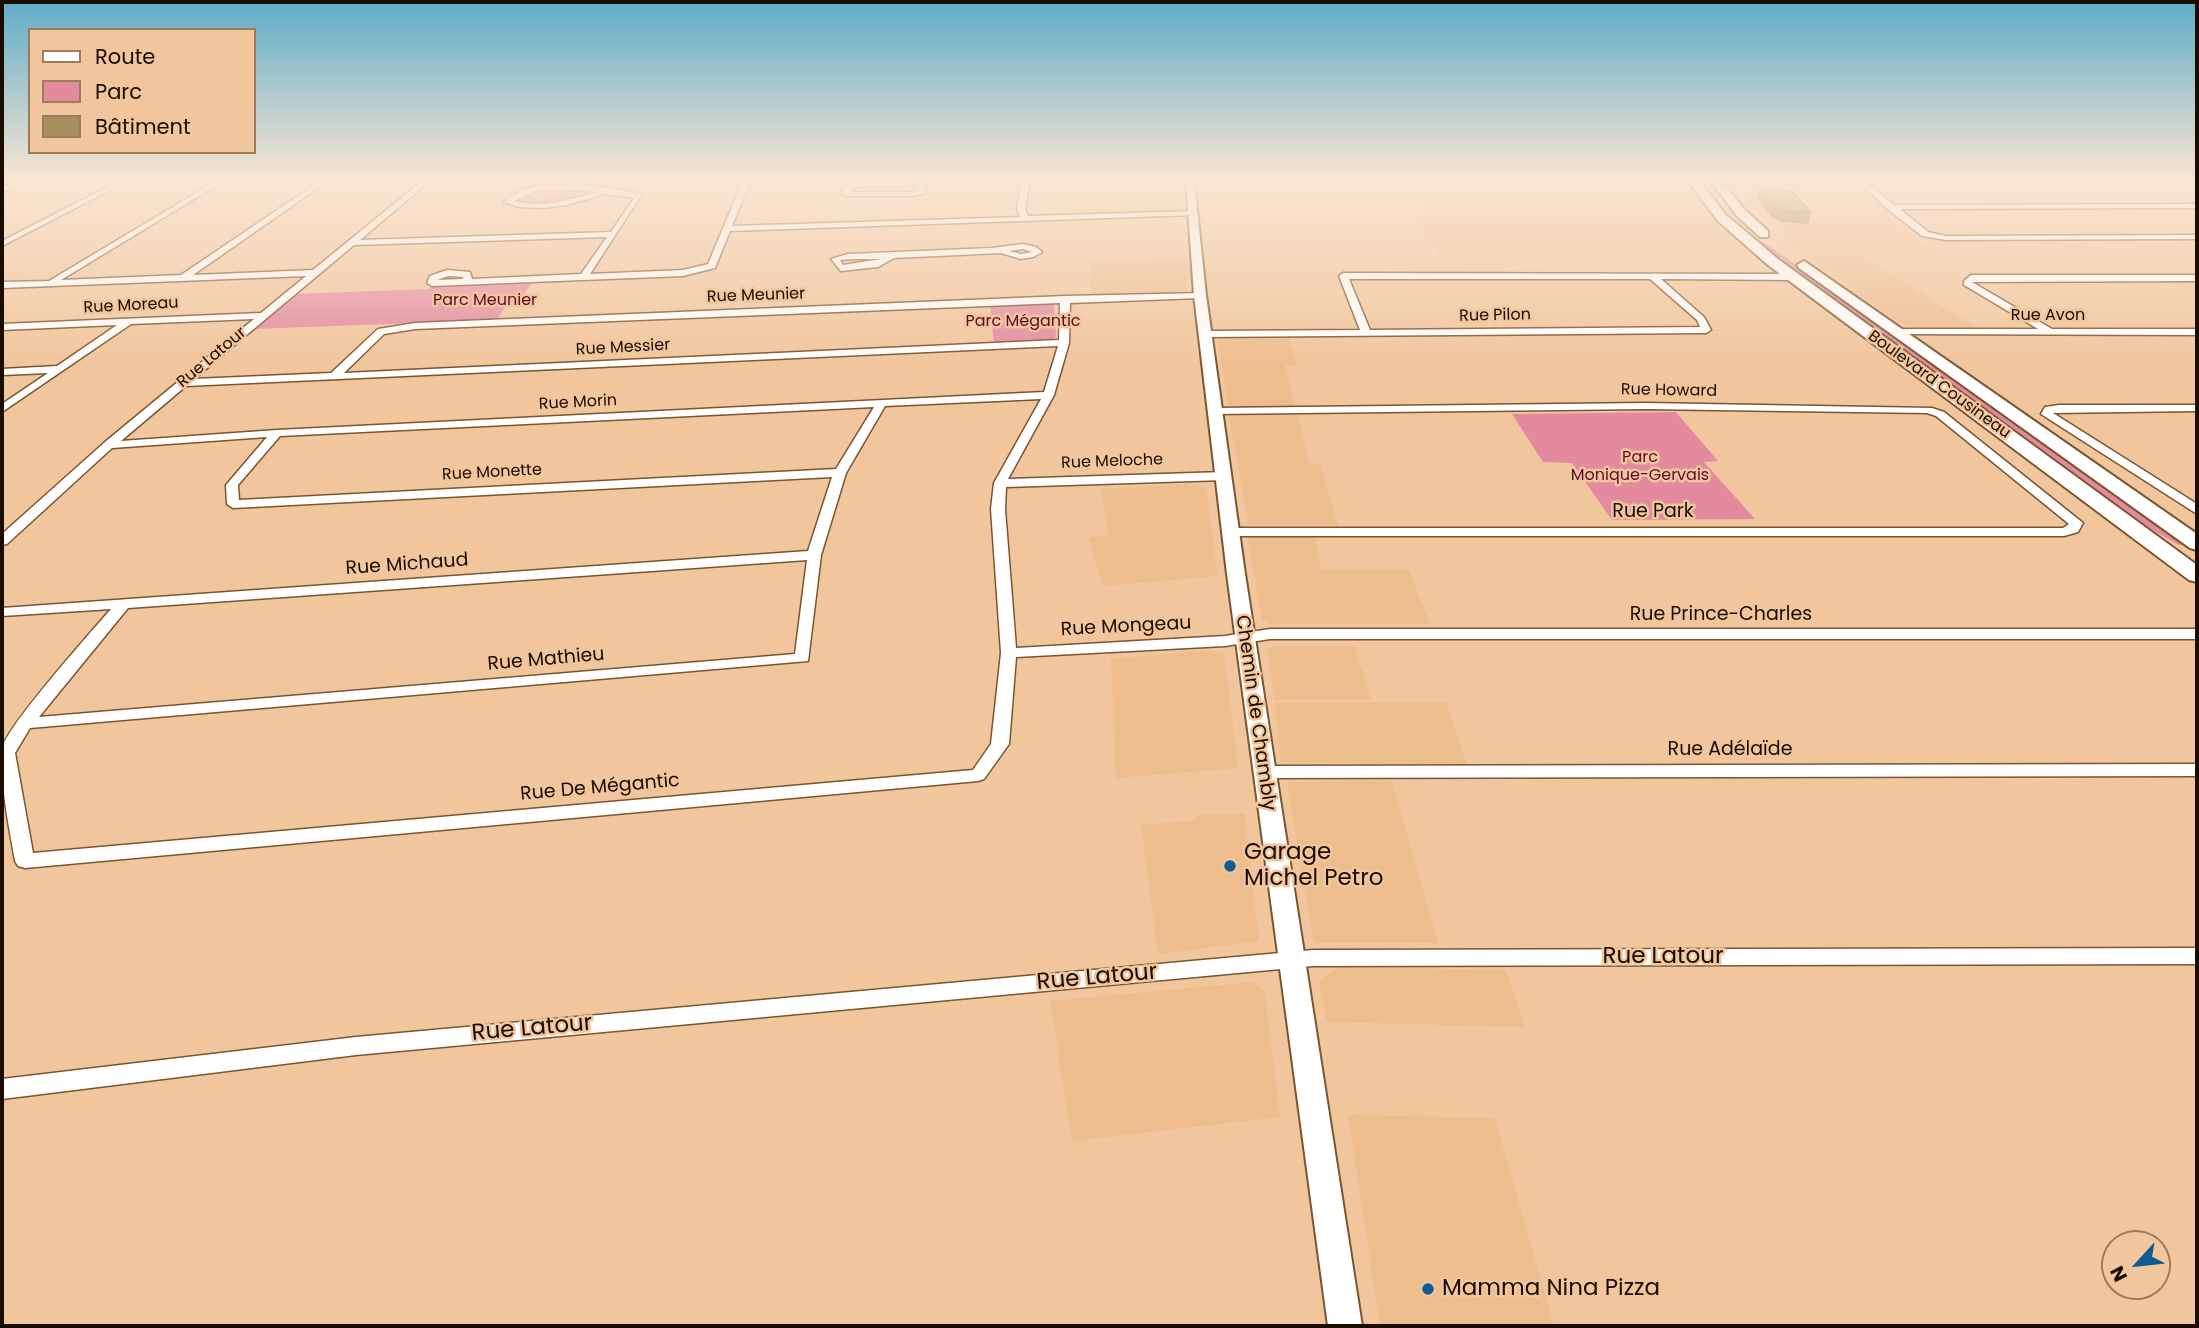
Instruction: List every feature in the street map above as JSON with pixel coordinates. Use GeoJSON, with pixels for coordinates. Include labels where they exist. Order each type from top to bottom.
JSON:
{"type":"FeatureCollection","features":[{"type":"Feature","properties":{"kind":"main road","name":"Boulevard Cousineau"},"geometry":{"type":"LineString","coordinates":[[1752,243],[1793,277],[2197,575]]}},
{"type":"Feature","properties":{"kind":"main road","name":"Boulevard Cousineau"},"geometry":{"type":"LineString","coordinates":[[1774,243],[2197,544]]}},
{"type":"Feature","properties":{"kind":"street"},"geometry":{"type":"LineString","coordinates":[[51,283],[117,243]]}},
{"type":"Feature","properties":{"kind":"street"},"geometry":{"type":"LineString","coordinates":[[184,277],[234,243]]}},
{"type":"Feature","properties":{"kind":"street","name":"Rue Latour"},"geometry":{"type":"LineString","coordinates":[[2,541],[109,445],[352,243]]}},
{"type":"Feature","properties":{"kind":"street"},"geometry":{"type":"LineString","coordinates":[[584,277],[607,243]]}},
{"type":"Feature","properties":{"kind":"street"},"geometry":{"type":"LineString","coordinates":[[466,280],[684,273],[712,266],[723,243]]}},
{"type":"Feature","properties":{"kind":"street"},"geometry":{"type":"LineString","coordinates":[[950,243],[951,251]]}},
{"type":"Feature","properties":{"kind":"street","name":"Chemin de Chambly"},"geometry":{"type":"LineString","coordinates":[[1196,243],[1200,295],[1245,638],[1345,1326]]}},
{"type":"Feature","properties":{"kind":"street"},"geometry":{"type":"LineString","coordinates":[[891,257],[878,264],[841,268],[835,259],[847,256],[891,257],[951,251],[1004,251]]}},
{"type":"Feature","properties":{"kind":"street"},"geometry":{"type":"LineString","coordinates":[[2,285],[316,273]]}},
{"type":"Feature","properties":{"kind":"street"},"geometry":{"type":"LineString","coordinates":[[1366,333],[1343,276],[1793,277]]}},
{"type":"Feature","properties":{"kind":"street","name":"Rue Pilon"},"geometry":{"type":"LineString","coordinates":[[1207,334],[1706,330],[1701,318],[1653,277]]}},
{"type":"Feature","properties":{"kind":"street"},"geometry":{"type":"LineString","coordinates":[[2050,332],[1967,283],[1972,278],[2197,278]]}},
{"type":"Feature","properties":{"kind":"street","name":"Rue Meunier"},"geometry":{"type":"LineString","coordinates":[[333,377],[381,331],[403,328],[1200,295]]}},
{"type":"Feature","properties":{"kind":"street","name":"Rue De Mégantic"},"geometry":{"type":"LineString","coordinates":[[123,604],[25,723],[6,753],[25,860],[978,775],[1000,744],[1009,653],[998,509],[1000,483],[1049,395],[1064,343],[1065,299]]}},
{"type":"Feature","properties":{"kind":"street","name":"Rue Moreau"},"geometry":{"type":"LineString","coordinates":[[2,327],[261,316]]}},
{"type":"Feature","properties":{"kind":"street"},"geometry":{"type":"LineString","coordinates":[[2,409],[128,321]]}},
{"type":"Feature","properties":{"kind":"street","name":"Rue Avon"},"geometry":{"type":"LineString","coordinates":[[1899,332],[2197,332]]}},
{"type":"Feature","properties":{"kind":"street","name":"Rue Messier"},"geometry":{"type":"LineString","coordinates":[[183,383],[1064,343]]}},
{"type":"Feature","properties":{"kind":"street"},"geometry":{"type":"LineString","coordinates":[[2,372],[60,369]]}},
{"type":"Feature","properties":{"kind":"street","name":"Rue Morin"},"geometry":{"type":"LineString","coordinates":[[109,445],[277,433],[1049,395]]}},
{"type":"Feature","properties":{"kind":"street","name":"Rue Mathieu"},"geometry":{"type":"LineString","coordinates":[[25,723],[802,658],[814,555],[840,473],[881,404]]}},
{"type":"Feature","properties":{"kind":"street","name":"Rue Howard"},"geometry":{"type":"LineString","coordinates":[[1216,411],[1633,406],[1928,410],[1940,414],[2048,499],[2076,523],[2073,529]]}},
{"type":"Feature","properties":{"kind":"street"},"geometry":{"type":"LineString","coordinates":[[2197,408],[2049,410],[2047,414],[2197,510]]}},
{"type":"Feature","properties":{"kind":"street","name":"Rue Monette"},"geometry":{"type":"LineString","coordinates":[[277,433],[232,485],[233,504],[840,473]]}},
{"type":"Feature","properties":{"kind":"street","name":"Rue Meloche"},"geometry":{"type":"LineString","coordinates":[[1000,483],[1224,476]]}},
{"type":"Feature","properties":{"kind":"street","name":"Rue Park"},"geometry":{"type":"LineString","coordinates":[[1232,531],[2064,532],[2073,529]]}},
{"type":"Feature","properties":{"kind":"street","name":"Rue Michaud"},"geometry":{"type":"LineString","coordinates":[[2,612],[814,555]]}},
{"type":"Feature","properties":{"kind":"street","name":"Rue Prince-Charles"},"geometry":{"type":"LineString","coordinates":[[1245,638],[1270,634],[2197,634]]}},
{"type":"Feature","properties":{"kind":"street","name":"Rue Mongeau"},"geometry":{"type":"LineString","coordinates":[[1009,653],[1245,638]]}},
{"type":"Feature","properties":{"kind":"street","name":"Rue Adélaïde"},"geometry":{"type":"LineString","coordinates":[[1264,772],[2197,770]]}},
{"type":"Feature","properties":{"kind":"street","name":"Rue Latour"},"geometry":{"type":"LineString","coordinates":[[2,1089],[370,1044],[1290,960],[2197,956]]}},
{"type":"Feature","properties":{"kind":"shaded area"},"geometry":{"type":"Polygon","coordinates":[[[1430,243],[1736,243],[1749,255],[1440,256],[1430,243]]]}},
{"type":"Feature","properties":{"kind":"shaded area"},"geometry":{"type":"Polygon","coordinates":[[[1789,243],[1923,243],[1939,255],[1862,256],[1977,328],[1920,328],[1901,324],[1789,243]]]}},
{"type":"Feature","properties":{"kind":"shaded area"},"geometry":{"type":"Polygon","coordinates":[[[1193,259],[1185,292],[1091,294],[1090,260],[1193,259]]]}},
{"type":"Feature","properties":{"kind":"shaded area"},"geometry":{"type":"Polygon","coordinates":[[[1288,336],[1297,365],[1285,365],[1295,406],[1228,406],[1218,339],[1288,336]]]}},
{"type":"Feature","properties":{"kind":"shaded area"},"geometry":{"type":"Polygon","coordinates":[[[1239,414],[1298,415],[1309,463],[1320,464],[1338,525],[1249,525],[1229,417],[1239,414]]]}},
{"type":"Feature","properties":{"kind":"shaded area"},"geometry":{"type":"Polygon","coordinates":[[[1198,484],[1206,489],[1218,576],[1103,586],[1088,537],[1109,536],[1100,489],[1198,484]]]}},
{"type":"Feature","properties":{"kind":"shaded area"},"geometry":{"type":"Polygon","coordinates":[[[1315,536],[1321,570],[1409,570],[1430,624],[1269,624],[1262,619],[1247,537],[1315,536]]]}},
{"type":"Feature","properties":{"kind":"shaded area"},"geometry":{"type":"Polygon","coordinates":[[[1275,646],[1354,646],[1371,699],[1275,700],[1267,649],[1275,646]]]}},
{"type":"Feature","properties":{"kind":"shaded area"},"geometry":{"type":"Polygon","coordinates":[[[1210,650],[1224,654],[1238,768],[1116,778],[1111,659],[1210,650]]]}},
{"type":"Feature","properties":{"kind":"shaded area"},"geometry":{"type":"Polygon","coordinates":[[[1446,702],[1467,764],[1281,762],[1275,703],[1446,702]]]}},
{"type":"Feature","properties":{"kind":"shaded area"},"geometry":{"type":"Polygon","coordinates":[[[1392,781],[1438,943],[1314,943],[1287,782],[1392,781]]]}},
{"type":"Feature","properties":{"kind":"shaded area"},"geometry":{"type":"Polygon","coordinates":[[[1202,814],[1245,814],[1259,941],[1158,954],[1141,825],[1191,821],[1202,814]]]}},
{"type":"Feature","properties":{"kind":"shaded area"},"geometry":{"type":"Polygon","coordinates":[[[1339,967],[1506,970],[1525,1027],[1327,1022],[1319,981],[1339,967]]]}},
{"type":"Feature","properties":{"kind":"shaded area"},"geometry":{"type":"Polygon","coordinates":[[[1254,982],[1265,992],[1280,1117],[1072,1141],[1050,1001],[1254,982]]]}},
{"type":"Feature","properties":{"kind":"shaded area"},"geometry":{"type":"Polygon","coordinates":[[[1348,1115],[1495,1118],[1554,1326],[1380,1326],[1348,1115]]]}},
{"type":"Feature","properties":{"kind":"green space"},"geometry":{"type":"Polygon","coordinates":[[[1759,243],[1767,244],[2185,545],[2179,545],[2147,527],[1759,243]]]}},
{"type":"Feature","properties":{"kind":"green space","name":"Parc Meunier"},"geometry":{"type":"Polygon","coordinates":[[[534,280],[522,297],[511,298],[497,320],[252,329],[293,294],[429,289],[434,285],[534,280]]]}},
{"type":"Feature","properties":{"kind":"green space","name":"Parc Mégantic"},"geometry":{"type":"Polygon","coordinates":[[[1048,302],[1054,305],[1056,337],[1050,341],[994,343],[990,304],[1048,302]]]}},
{"type":"Feature","properties":{"kind":"green space","name":"Parc Monique-Gervais"},"geometry":{"type":"Polygon","coordinates":[[[1676,412],[1718,461],[1704,462],[1755,519],[1612,520],[1572,463],[1543,462],[1512,414],[1676,412]]]}},
{"type":"Feature","properties":{"kind":"place","name":"Garage Michel Petro"},"geometry":{"type":"Point","coordinates":[1230,866]}},
{"type":"Feature","properties":{"kind":"place","name":"Mamma Nina Pizza"},"geometry":{"type":"Point","coordinates":[1428,1289]}}]}
